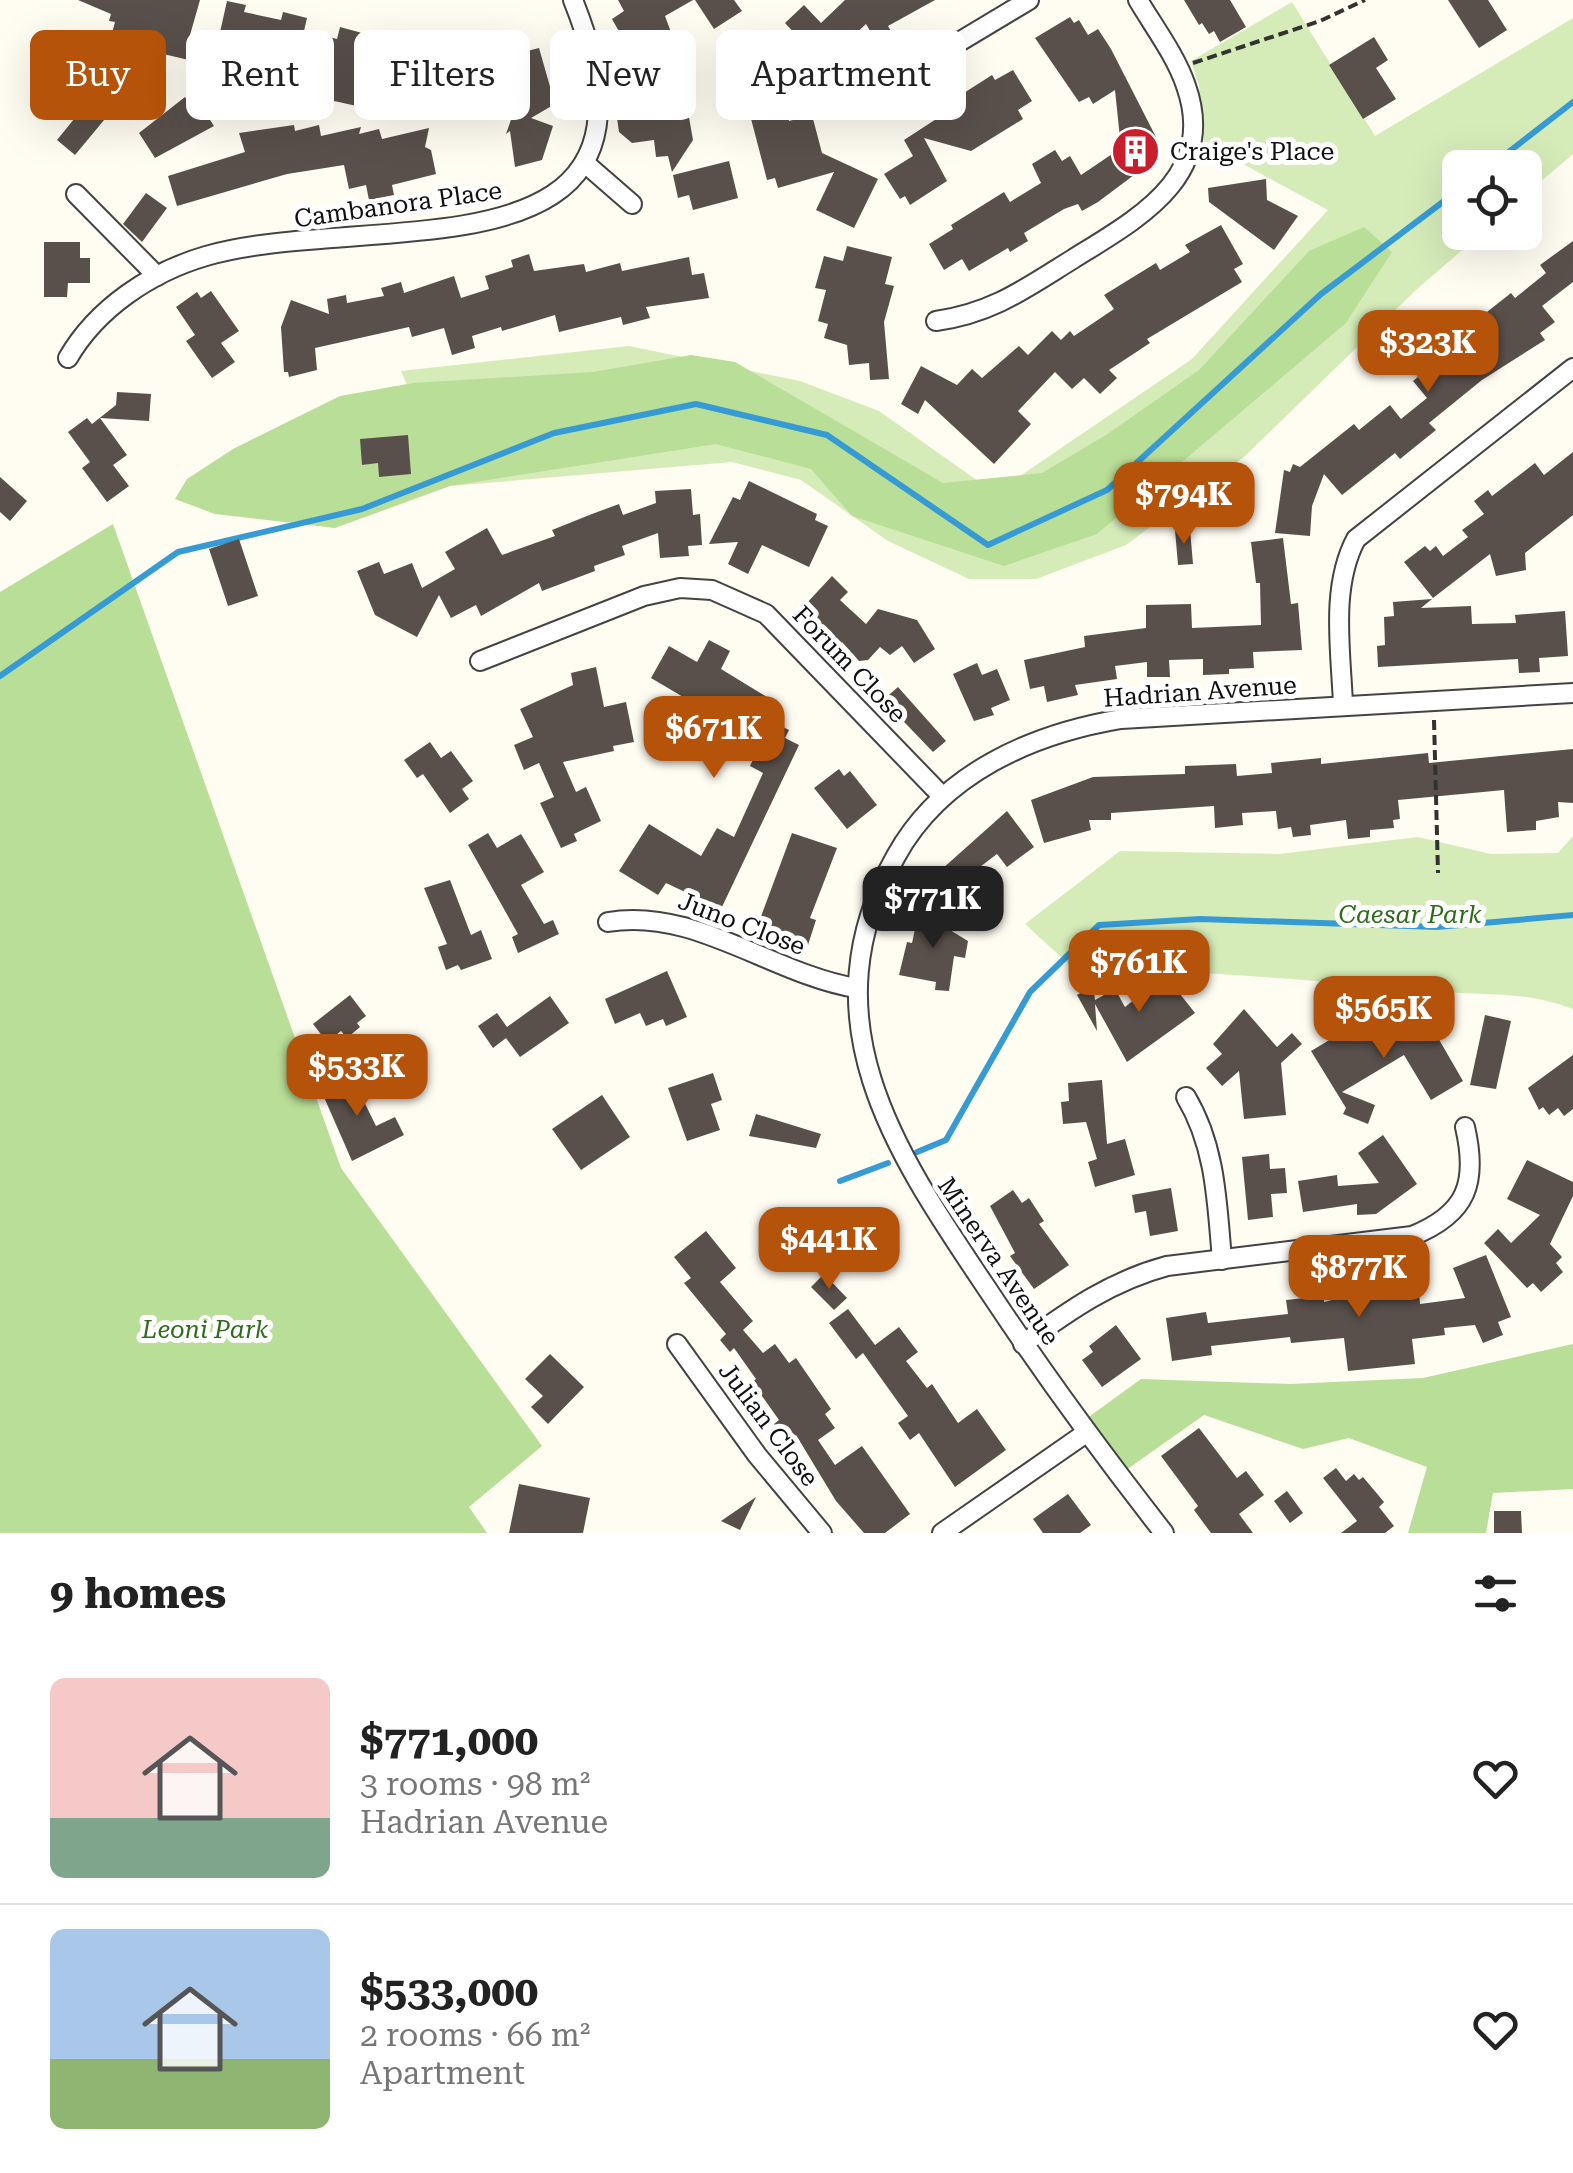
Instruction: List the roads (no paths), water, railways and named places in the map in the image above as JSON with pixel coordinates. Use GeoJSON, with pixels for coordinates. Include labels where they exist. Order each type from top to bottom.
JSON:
{"type":"FeatureCollection","features":[{"type":"Feature","properties":{"kind":"street"},"geometry":{"type":"LineString","coordinates":[[573,0],[598,80],[601,103],[595,143],[586,164],[632,204]]}},
{"type":"Feature","properties":{"kind":"street"},"geometry":{"type":"LineString","coordinates":[[966,38],[1030,0]]}},
{"type":"Feature","properties":{"kind":"street"},"geometry":{"type":"LineString","coordinates":[[936,321],[990,310],[1162,199],[1186,162],[1193,114],[1179,68],[1138,0]]}},
{"type":"Feature","properties":{"kind":"street","name":"Cambanora Place"},"geometry":{"type":"LineString","coordinates":[[68,358],[91,324],[157,276],[210,254],[526,211],[549,200],[586,164]]}},
{"type":"Feature","properties":{"kind":"street"},"geometry":{"type":"LineString","coordinates":[[76,194],[157,276]]}},
{"type":"Feature","properties":{"kind":"street"},"geometry":{"type":"LineString","coordinates":[[1343,705],[1341,592],[1344,562],[1356,539],[1573,368]]}},
{"type":"Feature","properties":{"kind":"street","name":"Forum Close"},"geometry":{"type":"LineString","coordinates":[[480,660],[644,596],[680,588],[712,590],[766,614],[942,796]]}},
{"type":"Feature","properties":{"kind":"street","name":"Hadrian Avenue"},"geometry":{"type":"LineString","coordinates":[[856,988],[869,920],[884,879],[905,840],[942,796],[1020,748],[1082,726],[1122,719],[1573,692]]}},
{"type":"Feature","properties":{"kind":"street","name":"Juno Close"},"geometry":{"type":"LineString","coordinates":[[608,922],[656,918],[820,980],[856,988]]}},
{"type":"Feature","properties":{"kind":"street","name":"Minerva Avenue"},"geometry":{"type":"LineString","coordinates":[[856,988],[861,1048],[885,1124],[928,1200],[1024,1344],[1086,1433],[1164,1533]]}},
{"type":"Feature","properties":{"kind":"street"},"geometry":{"type":"LineString","coordinates":[[1186,1097],[1198,1119],[1212,1164],[1222,1260]]}},
{"type":"Feature","properties":{"kind":"street"},"geometry":{"type":"LineString","coordinates":[[1024,1344],[1109,1285],[1167,1266],[1412,1236],[1436,1226],[1454,1212],[1465,1195],[1471,1171],[1465,1127]]}},
{"type":"Feature","properties":{"kind":"street","name":"Julian Close"},"geometry":{"type":"LineString","coordinates":[[677,1344],[757,1455],[822,1533]]}},
{"type":"Feature","properties":{"kind":"street"},"geometry":{"type":"LineString","coordinates":[[942,1533],[1086,1433]]}},
{"type":"Feature","properties":{"kind":"waterway"},"geometry":{"type":"LineString","coordinates":[[1511,150],[1573,102]]}},
{"type":"Feature","properties":{"kind":"waterway"},"geometry":{"type":"LineString","coordinates":[[0,676],[178,552],[362,509],[554,433],[696,404],[827,435],[988,545],[1107,490],[1321,294],[1442,203]]}},
{"type":"Feature","properties":{"kind":"waterway"},"geometry":{"type":"LineString","coordinates":[[917,1152],[946,1140],[1030,992],[1099,925],[1200,919],[1437,927],[1573,915]]}},
{"type":"Feature","properties":{"kind":"waterway"},"geometry":{"type":"LineString","coordinates":[[840,1181],[888,1163]]}},
{"type":"Feature","properties":{"kind":"place","name":"Craige's Place"},"geometry":{"type":"Point","coordinates":[1135,151]}},
{"type":"Feature","properties":{"kind":"park label","name":"Caesar Park"},"geometry":{"type":"Point","coordinates":[1410,914]}},
{"type":"Feature","properties":{"kind":"park label","name":"Leoni Park"},"geometry":{"type":"Point","coordinates":[205,1329]}}]}
